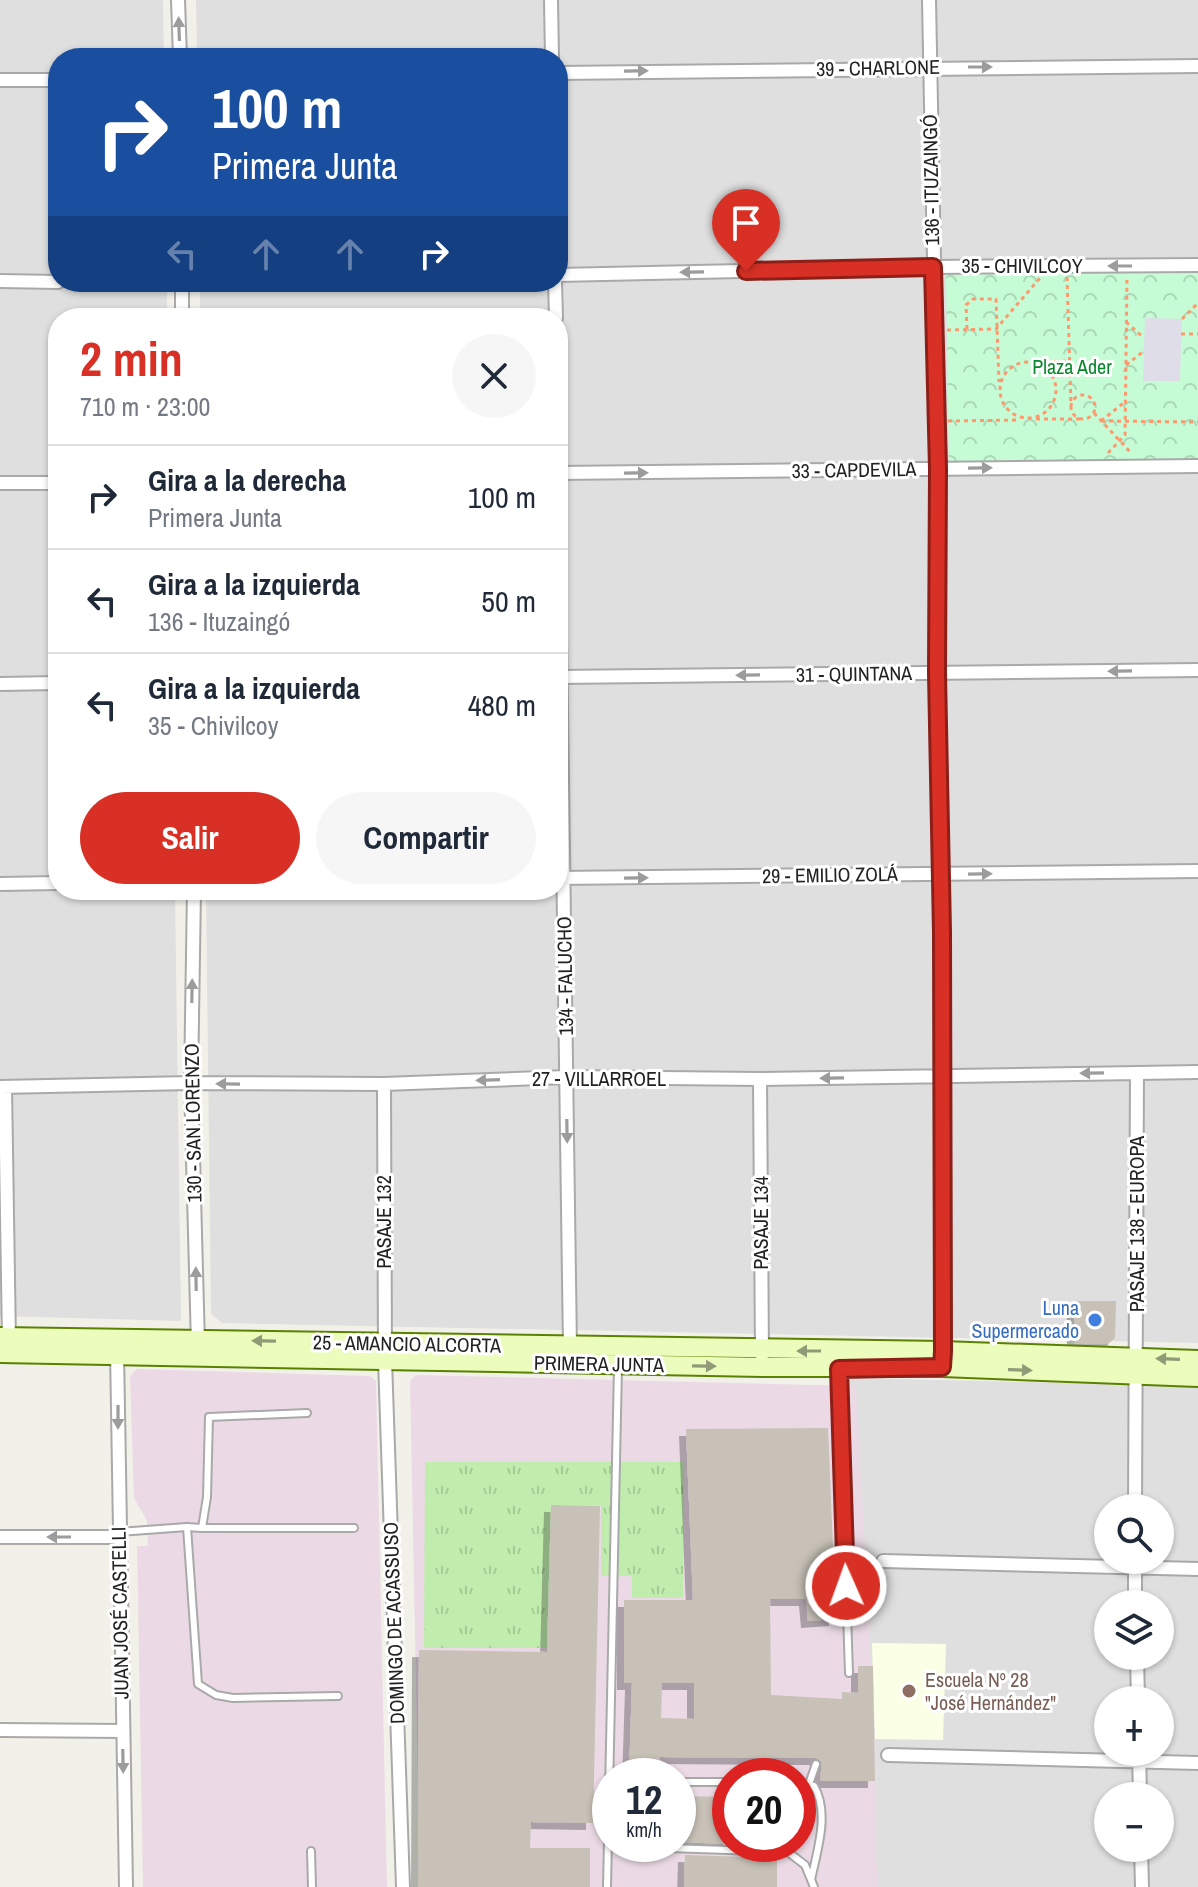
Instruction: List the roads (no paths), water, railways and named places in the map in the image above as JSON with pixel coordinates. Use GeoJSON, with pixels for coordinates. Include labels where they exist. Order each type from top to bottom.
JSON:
{"type":"FeatureCollection","features":[{"type":"Feature","properties":{"kind":"main road","name":"PRIMERA JUNTA"},"geometry":{"type":"LineString","coordinates":[[4,1345],[570,1355],[618,1364],[762,1359],[839,1369],[943,1359]]}},
{"type":"Feature","properties":{"kind":"main road"},"geometry":{"type":"LineString","coordinates":[[570,1355],[943,1359],[1138,1366],[1198,1360]]}},
{"type":"Feature","properties":{"kind":"main road"},"geometry":{"type":"LineString","coordinates":[[1138,1366],[1198,1377]]}},
{"type":"Feature","properties":{"kind":"street"},"geometry":{"type":"LineString","coordinates":[[178,0],[180,48]]}},
{"type":"Feature","properties":{"kind":"street"},"geometry":{"type":"LineString","coordinates":[[551,0],[552,48]]}},
{"type":"Feature","properties":{"kind":"street","name":"136 - ITUZAINGÓ"},"geometry":{"type":"LineString","coordinates":[[929,0],[938,469],[943,1359]]}},
{"type":"Feature","properties":{"kind":"street","name":"39 - CHARLONE"},"geometry":{"type":"LineString","coordinates":[[568,73],[1198,66]]}},
{"type":"Feature","properties":{"kind":"street"},"geometry":{"type":"LineString","coordinates":[[0,80],[48,80]]}},
{"type":"Feature","properties":{"kind":"street","name":"35 - CHIVILCOY"},"geometry":{"type":"LineString","coordinates":[[568,275],[1198,265]]}},
{"type":"Feature","properties":{"kind":"street"},"geometry":{"type":"LineString","coordinates":[[0,281],[48,282]]}},
{"type":"Feature","properties":{"kind":"street","name":"33 - CAPDEVILA"},"geometry":{"type":"LineString","coordinates":[[568,473],[1198,466]]}},
{"type":"Feature","properties":{"kind":"street"},"geometry":{"type":"LineString","coordinates":[[0,483],[48,483]]}},
{"type":"Feature","properties":{"kind":"street","name":"31 - QUINTANA"},"geometry":{"type":"LineString","coordinates":[[568,677],[1198,670]]}},
{"type":"Feature","properties":{"kind":"street"},"geometry":{"type":"LineString","coordinates":[[0,684],[48,683]]}},
{"type":"Feature","properties":{"kind":"street","name":"29 - EMILIO ZOLÁ"},"geometry":{"type":"LineString","coordinates":[[568,878],[1198,871]]}},
{"type":"Feature","properties":{"kind":"street"},"geometry":{"type":"LineString","coordinates":[[0,884],[48,883]]}},
{"type":"Feature","properties":{"kind":"street","name":"130 - SAN LORENZO"},"geometry":{"type":"LineString","coordinates":[[194,900],[191,1083],[198,1348]]}},
{"type":"Feature","properties":{"kind":"street","name":"134 - FALUCHO"},"geometry":{"type":"LineString","coordinates":[[562,900],[570,1355]]}},
{"type":"Feature","properties":{"kind":"street","name":"27 - VILLARROEL"},"geometry":{"type":"LineString","coordinates":[[2,1087],[191,1083],[384,1084],[566,1077],[760,1079],[1198,1072]]}},
{"type":"Feature","properties":{"kind":"street","name":"PASAJE 138 - EUROPA"},"geometry":{"type":"LineString","coordinates":[[1135,1494],[1137,1073]]}},
{"type":"Feature","properties":{"kind":"street","name":"PASAJE 134"},"geometry":{"type":"LineString","coordinates":[[760,1079],[762,1359]]}},
{"type":"Feature","properties":{"kind":"street","name":"PASAJE 132"},"geometry":{"type":"LineString","coordinates":[[384,1084],[385,1352]]}},
{"type":"Feature","properties":{"kind":"street"},"geometry":{"type":"LineString","coordinates":[[2,1087],[4,1345]]}},
{"type":"Feature","properties":{"kind":"street","name":"JUAN JOSÉ CASTELLI"},"geometry":{"type":"LineString","coordinates":[[118,1347],[126,1887]]}},
{"type":"Feature","properties":{"kind":"street","name":"DOMINGO DE ACASSUSO"},"geometry":{"type":"LineString","coordinates":[[385,1352],[403,1887]]}},
{"type":"Feature","properties":{"kind":"street"},"geometry":{"type":"LineString","coordinates":[[0,1537],[119,1535]]}},
{"type":"Feature","properties":{"kind":"street"},"geometry":{"type":"LineString","coordinates":[[883,1561],[1094,1563]]}},
{"type":"Feature","properties":{"kind":"street"},"geometry":{"type":"LineString","coordinates":[[1174,1567],[1198,1569]]}},
{"type":"Feature","properties":{"kind":"street"},"geometry":{"type":"LineString","coordinates":[[0,1730],[123,1731]]}},
{"type":"Feature","properties":{"kind":"street"},"geometry":{"type":"LineString","coordinates":[[888,1755],[1094,1756]]}},
{"type":"Feature","properties":{"kind":"street"},"geometry":{"type":"LineString","coordinates":[[1174,1760],[1198,1763]]}},
{"type":"Feature","properties":{"kind":"street"},"geometry":{"type":"LineString","coordinates":[[1141,1862],[1142,1887]]}},
{"type":"Feature","properties":{"kind":"lane"},"geometry":{"type":"LineString","coordinates":[[610,1758],[618,1364]]}},
{"type":"Feature","properties":{"kind":"lane"},"geometry":{"type":"LineString","coordinates":[[839,1369],[849,1673]]}},
{"type":"Feature","properties":{"kind":"lane"},"geometry":{"type":"LineString","coordinates":[[202,1528],[207,1497],[209,1417],[307,1413]]}},
{"type":"Feature","properties":{"kind":"lane"},"geometry":{"type":"LineString","coordinates":[[119,1535],[187,1527],[354,1528]]}},
{"type":"Feature","properties":{"kind":"lane"},"geometry":{"type":"LineString","coordinates":[[187,1527],[198,1684],[216,1695],[233,1698],[338,1696]]}},
{"type":"Feature","properties":{"kind":"lane"},"geometry":{"type":"LineString","coordinates":[[813,1884],[822,1821],[816,1791]]}},
{"type":"Feature","properties":{"kind":"lane"},"geometry":{"type":"LineString","coordinates":[[696,1849],[788,1852],[805,1865],[813,1884]]}},
{"type":"Feature","properties":{"kind":"lane"},"geometry":{"type":"LineString","coordinates":[[311,1851],[312,1887]]}},
{"type":"Feature","properties":{"kind":"lane"},"geometry":{"type":"LineString","coordinates":[[607,1887],[608,1862]]}},
{"type":"Feature","properties":{"kind":"place","name":"Luna Supermercado"},"geometry":{"type":"Point","coordinates":[1095,1320]}},
{"type":"Feature","properties":{"kind":"place","name":"Escuela Nº 28 \"José Hernández\""},"geometry":{"type":"Point","coordinates":[909,1691]}},
{"type":"Feature","properties":{"kind":"park label","name":"Plaza Ader"},"geometry":{"type":"Point","coordinates":[1072,367]}}]}
